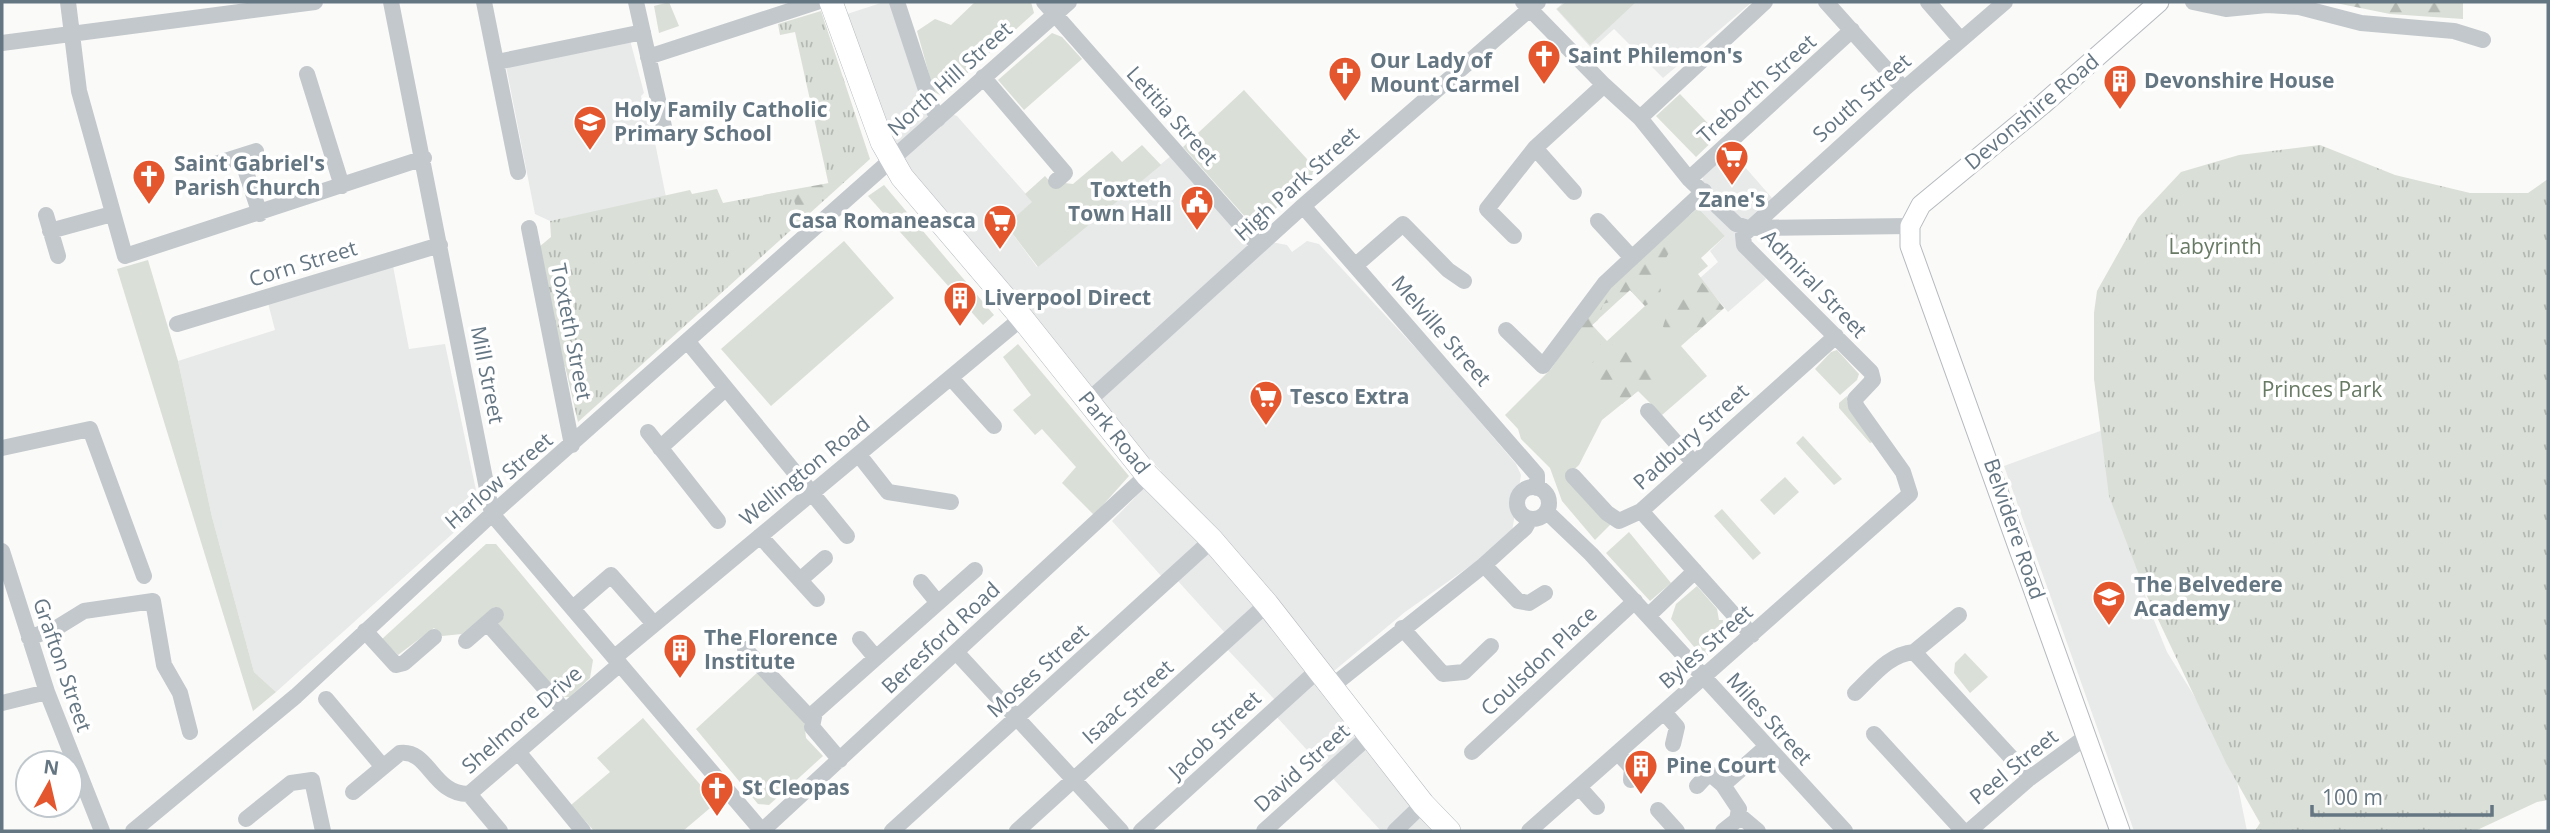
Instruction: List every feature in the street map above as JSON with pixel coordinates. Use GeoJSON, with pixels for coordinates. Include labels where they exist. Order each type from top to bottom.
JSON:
{"type":"FeatureCollection","features":[{"type":"Feature","properties":{"kind":"highway","name":"Park Road"},"geometry":{"type":"LineString","coordinates":[[831,2],[872,117],[892,161],[916,196],[1022,318],[1147,475],[1212,540],[1267,604],[1423,804],[1449,831]]}},
{"type":"Feature","properties":{"kind":"main road","name":"Devonshire Road"},"geometry":{"type":"LineString","coordinates":[[1910,226],[1921,205],[2042,105],[2159,2]]}},
{"type":"Feature","properties":{"kind":"main road","name":"Belvidere Road"},"geometry":{"type":"LineString","coordinates":[[1910,226],[1910,246],[2120,831]]}},
{"type":"Feature","properties":{"kind":"street"},"geometry":{"type":"LineString","coordinates":[[68,2],[79,91],[125,256],[260,214],[424,158]]}},
{"type":"Feature","properties":{"kind":"street"},"geometry":{"type":"LineString","coordinates":[[184,2],[187,19]]}},
{"type":"Feature","properties":{"kind":"street"},"geometry":{"type":"LineString","coordinates":[[2,43],[308,2]]}},
{"type":"Feature","properties":{"kind":"street","name":"Mill Street"},"geometry":{"type":"LineString","coordinates":[[391,2],[424,158],[492,514],[762,831]]}},
{"type":"Feature","properties":{"kind":"street"},"geometry":{"type":"LineString","coordinates":[[484,2],[518,172]]}},
{"type":"Feature","properties":{"kind":"street"},"geometry":{"type":"LineString","coordinates":[[636,2],[665,131]]}},
{"type":"Feature","properties":{"kind":"street"},"geometry":{"type":"LineString","coordinates":[[649,57],[817,2]]}},
{"type":"Feature","properties":{"kind":"street"},"geometry":{"type":"LineString","coordinates":[[897,2],[938,119]]}},
{"type":"Feature","properties":{"kind":"street","name":"North Hill Street"},"geometry":{"type":"LineString","coordinates":[[892,161],[983,77],[1049,8],[1069,2]]}},
{"type":"Feature","properties":{"kind":"street"},"geometry":{"type":"LineString","coordinates":[[1640,118],[1765,2]]}},
{"type":"Feature","properties":{"kind":"street"},"geometry":{"type":"LineString","coordinates":[[1826,2],[1904,89]]}},
{"type":"Feature","properties":{"kind":"street"},"geometry":{"type":"LineString","coordinates":[[1927,2],[1961,40]]}},
{"type":"Feature","properties":{"kind":"street","name":"South Street"},"geometry":{"type":"LineString","coordinates":[[1748,228],[2006,2]]}},
{"type":"Feature","properties":{"kind":"street"},"geometry":{"type":"LineString","coordinates":[[2193,2],[2226,9],[2267,5],[2299,7],[2361,23],[2454,31],[2483,40]]}},
{"type":"Feature","properties":{"kind":"street","name":"Admiral Street"},"geometry":{"type":"LineString","coordinates":[[1530,4],[1604,85],[1640,118],[1689,179],[1736,224],[1748,228],[1743,235],[1744,246],[1871,372],[1873,380],[1855,399],[1856,406],[1903,472],[1910,494]]}},
{"type":"Feature","properties":{"kind":"street","name":"High Park Street"},"geometry":{"type":"LineString","coordinates":[[1088,401],[1530,4]]}},
{"type":"Feature","properties":{"kind":"street","name":"Letitia Street"},"geometry":{"type":"LineString","coordinates":[[1049,8],[1259,246]]}},
{"type":"Feature","properties":{"kind":"street","name":"Treborth Street"},"geometry":{"type":"LineString","coordinates":[[1689,179],[1853,30]]}},
{"type":"Feature","properties":{"kind":"street"},"geometry":{"type":"LineString","coordinates":[[497,62],[643,32]]}},
{"type":"Feature","properties":{"kind":"street"},"geometry":{"type":"LineString","coordinates":[[307,74],[342,186]]}},
{"type":"Feature","properties":{"kind":"street"},"geometry":{"type":"LineString","coordinates":[[983,77],[1065,173],[1056,181]]}},
{"type":"Feature","properties":{"kind":"street"},"geometry":{"type":"LineString","coordinates":[[1514,236],[1487,209],[1535,148],[1604,85]]}},
{"type":"Feature","properties":{"kind":"street"},"geometry":{"type":"LineString","coordinates":[[1535,148],[1574,192]]}},
{"type":"Feature","properties":{"kind":"street"},"geometry":{"type":"LineString","coordinates":[[212,165],[249,154],[260,214]]}},
{"type":"Feature","properties":{"kind":"street","name":"Harlow Street"},"geometry":{"type":"LineString","coordinates":[[133,831],[296,696],[492,514],[892,161]]}},
{"type":"Feature","properties":{"kind":"street"},"geometry":{"type":"LineString","coordinates":[[1506,330],[1543,366],[1605,282],[1704,191]]}},
{"type":"Feature","properties":{"kind":"street","name":"Melville Street"},"geometry":{"type":"LineString","coordinates":[[1303,206],[1537,475],[1537,488],[1549,499],[1547,512]]}},
{"type":"Feature","properties":{"kind":"street"},"geometry":{"type":"LineString","coordinates":[[58,256],[48,223],[112,214]]}},
{"type":"Feature","properties":{"kind":"street"},"geometry":{"type":"LineString","coordinates":[[1598,220],[1632,258]]}},
{"type":"Feature","properties":{"kind":"street"},"geometry":{"type":"LineString","coordinates":[[1356,265],[1404,224],[1448,270],[1464,281]]}},
{"type":"Feature","properties":{"kind":"street"},"geometry":{"type":"LineString","coordinates":[[1748,228],[1910,226]]}},
{"type":"Feature","properties":{"kind":"street","name":"Toxteth Street"},"geometry":{"type":"LineString","coordinates":[[528,228],[572,445]]}},
{"type":"Feature","properties":{"kind":"street","name":"Corn Street"},"geometry":{"type":"LineString","coordinates":[[177,324],[440,245]]}},
{"type":"Feature","properties":{"kind":"street","name":"Wellington Road"},"geometry":{"type":"LineString","coordinates":[[617,661],[654,624],[1022,318]]}},
{"type":"Feature","properties":{"kind":"street","name":"Padbury Street"},"geometry":{"type":"LineString","coordinates":[[1573,476],[1607,513],[1619,521],[1640,511],[1836,336]]}},
{"type":"Feature","properties":{"kind":"street"},"geometry":{"type":"LineString","coordinates":[[688,342],[846,536]]}},
{"type":"Feature","properties":{"kind":"street"},"geometry":{"type":"LineString","coordinates":[[951,378],[993,426]]}},
{"type":"Feature","properties":{"kind":"street"},"geometry":{"type":"LineString","coordinates":[[660,448],[725,389]]}},
{"type":"Feature","properties":{"kind":"street"},"geometry":{"type":"LineString","coordinates":[[1648,411],[1694,463]]}},
{"type":"Feature","properties":{"kind":"street"},"geometry":{"type":"LineString","coordinates":[[2,448],[90,429],[130,559],[144,576]]}},
{"type":"Feature","properties":{"kind":"street"},"geometry":{"type":"LineString","coordinates":[[648,432],[718,521]]}},
{"type":"Feature","properties":{"kind":"street"},"geometry":{"type":"LineString","coordinates":[[859,455],[888,492],[951,502]]}},
{"type":"Feature","properties":{"kind":"street","name":"Beresford Road"},"geometry":{"type":"LineString","coordinates":[[762,831],[1147,475]]}},
{"type":"Feature","properties":{"kind":"street"},"geometry":{"type":"LineString","coordinates":[[1537,488],[1526,489],[1518,500],[1521,513],[1530,519],[1541,518],[1547,512]]}},
{"type":"Feature","properties":{"kind":"street","name":"Byles Street"},"geometry":{"type":"LineString","coordinates":[[1530,831],[1910,494]]}},
{"type":"Feature","properties":{"kind":"street"},"geometry":{"type":"LineString","coordinates":[[1640,511],[1752,635]]}},
{"type":"Feature","properties":{"kind":"street","name":"Miles Street"},"geometry":{"type":"LineString","coordinates":[[1547,512],[1556,517],[1635,601],[1765,748],[1845,831]]}},
{"type":"Feature","properties":{"kind":"street"},"geometry":{"type":"LineString","coordinates":[[1325,678],[1402,628],[1484,565],[1525,528],[1530,519]]}},
{"type":"Feature","properties":{"kind":"street"},"geometry":{"type":"LineString","coordinates":[[760,536],[817,599]]}},
{"type":"Feature","properties":{"kind":"street","name":"Moses Street"},"geometry":{"type":"LineString","coordinates":[[891,831],[1212,540]]}},
{"type":"Feature","properties":{"kind":"street","name":"Grafton Street"},"geometry":{"type":"LineString","coordinates":[[2,551],[47,692],[102,831]]}},
{"type":"Feature","properties":{"kind":"street"},"geometry":{"type":"LineString","coordinates":[[800,580],[825,558]]}},
{"type":"Feature","properties":{"kind":"street"},"geometry":{"type":"LineString","coordinates":[[1484,565],[1518,601],[1529,603],[1545,593]]}},
{"type":"Feature","properties":{"kind":"street"},"geometry":{"type":"LineString","coordinates":[[1648,616],[1695,571]]}},
{"type":"Feature","properties":{"kind":"street"},"geometry":{"type":"LineString","coordinates":[[573,608],[611,575],[654,624]]}},
{"type":"Feature","properties":{"kind":"street"},"geometry":{"type":"LineString","coordinates":[[812,720],[815,712],[938,603],[971,578]]}},
{"type":"Feature","properties":{"kind":"street"},"geometry":{"type":"LineString","coordinates":[[921,582],[938,603]]}},
{"type":"Feature","properties":{"kind":"street"},"geometry":{"type":"LineString","coordinates":[[29,638],[58,627],[84,611],[153,601],[164,665],[180,693],[183,726]]}},
{"type":"Feature","properties":{"kind":"street","name":"Coulsdon Place"},"geometry":{"type":"LineString","coordinates":[[1472,752],[1635,601]]}},
{"type":"Feature","properties":{"kind":"street","name":"Isaac Street"},"geometry":{"type":"LineString","coordinates":[[1017,831],[1267,604]]}},
{"type":"Feature","properties":{"kind":"street"},"geometry":{"type":"LineString","coordinates":[[1855,693],[1887,662],[1901,653],[1914,652],[1959,615]]}},
{"type":"Feature","properties":{"kind":"street"},"geometry":{"type":"LineString","coordinates":[[466,641],[492,620],[565,711]]}},
{"type":"Feature","properties":{"kind":"street"},"geometry":{"type":"LineString","coordinates":[[1402,628],[1443,674],[1464,672],[1491,646]]}},
{"type":"Feature","properties":{"kind":"street"},"geometry":{"type":"LineString","coordinates":[[365,631],[396,665],[404,663],[434,637]]}},
{"type":"Feature","properties":{"kind":"street"},"geometry":{"type":"LineString","coordinates":[[860,639],[876,658]]}},
{"type":"Feature","properties":{"kind":"street"},"geometry":{"type":"LineString","coordinates":[[745,649],[812,720],[817,734],[840,760]]}},
{"type":"Feature","properties":{"kind":"street"},"geometry":{"type":"LineString","coordinates":[[1914,652],[2030,778]]}},
{"type":"Feature","properties":{"kind":"street"},"geometry":{"type":"LineString","coordinates":[[957,653],[1121,831]]}},
{"type":"Feature","properties":{"kind":"street","name":"Shelmore Drive"},"geometry":{"type":"LineString","coordinates":[[353,792],[400,753],[412,754],[445,788],[469,794],[519,753],[617,661]]}},
{"type":"Feature","properties":{"kind":"street","name":"Jacob Street"},"geometry":{"type":"LineString","coordinates":[[1140,831],[1325,678]]}},
{"type":"Feature","properties":{"kind":"street"},"geometry":{"type":"LineString","coordinates":[[2,703],[47,692]]}},
{"type":"Feature","properties":{"kind":"street"},"geometry":{"type":"LineString","coordinates":[[326,699],[383,767]]}},
{"type":"Feature","properties":{"kind":"street"},"geometry":{"type":"LineString","coordinates":[[1664,712],[1677,727],[1673,744]]}},
{"type":"Feature","properties":{"kind":"street"},"geometry":{"type":"LineString","coordinates":[[1874,734],[1969,831]]}},
{"type":"Feature","properties":{"kind":"street","name":"David Street"},"geometry":{"type":"LineString","coordinates":[[1264,831],[1369,736]]}},
{"type":"Feature","properties":{"kind":"street","name":"Peel Street"},"geometry":{"type":"LineString","coordinates":[[1969,831],[2030,778],[2087,736]]}},
{"type":"Feature","properties":{"kind":"street"},"geometry":{"type":"LineString","coordinates":[[1723,785],[1765,748]]}},
{"type":"Feature","properties":{"kind":"street"},"geometry":{"type":"LineString","coordinates":[[519,753],[583,831]]}},
{"type":"Feature","properties":{"kind":"street"},"geometry":{"type":"LineString","coordinates":[[1618,753],[1632,768],[1631,780]]}},
{"type":"Feature","properties":{"kind":"street"},"geometry":{"type":"LineString","coordinates":[[1697,786],[1709,773],[1737,803],[1739,815],[1758,831]]}},
{"type":"Feature","properties":{"kind":"street"},"geometry":{"type":"LineString","coordinates":[[245,819],[291,783],[312,780],[323,831]]}},
{"type":"Feature","properties":{"kind":"street"},"geometry":{"type":"LineString","coordinates":[[1579,787],[1597,807]]}},
{"type":"Feature","properties":{"kind":"street"},"geometry":{"type":"LineString","coordinates":[[469,794],[500,831]]}},
{"type":"Feature","properties":{"kind":"street"},"geometry":{"type":"LineString","coordinates":[[1395,831],[1423,804]]}},
{"type":"Feature","properties":{"kind":"street"},"geometry":{"type":"LineString","coordinates":[[1658,810],[1677,831]]}},
{"type":"Feature","properties":{"kind":"street"},"geometry":{"type":"LineString","coordinates":[[1724,831],[1739,815]]}},
{"type":"Feature","properties":{"kind":"shaded area"},"geometry":{"type":"Polygon","coordinates":[[[892,2],[926,105],[957,116],[1033,202],[1006,225],[1037,267],[1172,155],[1246,237],[1287,245],[1292,252],[1307,241],[1319,244],[1435,369],[1516,464],[1521,475],[1512,532],[1494,549],[1405,612],[1317,685],[1442,831],[1381,831],[1275,715],[1276,701],[1227,649],[1226,634],[1177,580],[1163,578],[1112,521],[1161,471],[1104,411],[936,206],[888,137],[847,14],[892,2]]]}},
{"type":"Feature","properties":{"kind":"shaded area"},"geometry":{"type":"Polygon","coordinates":[[[1564,2],[1752,2],[1663,78],[1614,29],[1592,49],[1556,9],[1564,2]]]}},
{"type":"Feature","properties":{"kind":"shaded area","name":"Holy Family Catholic Primary School"},"geometry":{"type":"Polygon","coordinates":[[[630,40],[644,93],[641,96],[643,106],[648,108],[666,197],[550,221],[535,214],[506,66],[630,40]]]}},
{"type":"Feature","properties":{"kind":"shaded area"},"geometry":{"type":"Polygon","coordinates":[[[1731,151],[1772,198],[1740,249],[1766,279],[1728,312],[1700,278],[1718,262],[1710,251],[1725,236],[1698,208],[1703,177],[1731,151]]]}},
{"type":"Feature","properties":{"kind":"shaded area"},"geometry":{"type":"Polygon","coordinates":[[[393,266],[409,349],[445,344],[480,509],[276,692],[254,672],[212,517],[178,361],[275,330],[268,303],[393,266]]]}},
{"type":"Feature","properties":{"kind":"shaded area","name":"The Belvedere Academy"},"geometry":{"type":"Polygon","coordinates":[[[2103,430],[2123,522],[2149,608],[2167,652],[2232,757],[2247,831],[2134,831],[2004,466],[2103,430]]]}},
{"type":"Feature","properties":{"kind":"green space"},"geometry":{"type":"Polygon","coordinates":[[[669,2],[679,26],[659,33],[654,6],[669,2]]]}},
{"type":"Feature","properties":{"kind":"green space"},"geometry":{"type":"Polygon","coordinates":[[[975,2],[1031,2],[1034,13],[942,96],[934,92],[917,31],[935,19],[951,25],[975,2]]]}},
{"type":"Feature","properties":{"kind":"green space"},"geometry":{"type":"Polygon","coordinates":[[[1566,2],[1636,2],[1590,45],[1557,9],[1566,2]]]}},
{"type":"Feature","properties":{"kind":"green space"},"geometry":{"type":"Polygon","coordinates":[[[2331,2],[2463,2],[2463,19],[2390,14],[2331,2]]]}},
{"type":"Feature","properties":{"kind":"green space"},"geometry":{"type":"Polygon","coordinates":[[[821,11],[870,159],[578,422],[565,366],[563,368],[539,247],[551,237],[550,221],[690,190],[692,194],[717,189],[723,203],[791,190],[797,210],[829,186],[795,32],[780,35],[778,24],[821,11]]]}},
{"type":"Feature","properties":{"kind":"green space"},"geometry":{"type":"Polygon","coordinates":[[[1052,33],[1062,37],[1082,59],[1024,110],[998,80],[1052,33]]]}},
{"type":"Feature","properties":{"kind":"green space"},"geometry":{"type":"Polygon","coordinates":[[[1244,90],[1317,170],[1255,228],[1183,147],[1244,90]]]}},
{"type":"Feature","properties":{"kind":"green space"},"geometry":{"type":"Polygon","coordinates":[[[1680,94],[1719,135],[1696,157],[1656,116],[1680,94]]]}},
{"type":"Feature","properties":{"kind":"green space"},"geometry":{"type":"Polygon","coordinates":[[[1142,145],[1161,165],[1038,267],[1006,225],[1032,202],[1025,194],[1045,176],[1053,185],[1056,182],[1073,184],[1112,151],[1122,162],[1142,145]]]}},
{"type":"Feature","properties":{"kind":"green space","name":"Princes Park"},"geometry":{"type":"Polygon","coordinates":[[[2320,145],[2395,175],[2470,193],[2528,193],[2548,179],[2548,800],[2537,802],[2475,831],[2255,831],[2260,823],[2226,763],[2147,596],[2109,496],[2094,379],[2094,313],[2097,291],[2138,218],[2181,172],[2239,155],[2320,145]]]}},
{"type":"Feature","properties":{"kind":"green space"},"geometry":{"type":"Polygon","coordinates":[[[829,183],[831,187],[783,236],[763,195],[829,183]]]}},
{"type":"Feature","properties":{"kind":"green space"},"geometry":{"type":"Polygon","coordinates":[[[884,185],[994,315],[983,325],[868,196],[884,185]]]}},
{"type":"Feature","properties":{"kind":"green space"},"geometry":{"type":"Polygon","coordinates":[[[1698,208],[1725,236],[1701,258],[1708,266],[1698,274],[1724,308],[1681,346],[1707,376],[1662,415],[1638,391],[1602,420],[1579,465],[1569,474],[1612,523],[1595,540],[1562,501],[1550,468],[1521,439],[1518,429],[1505,415],[1551,369],[1608,285],[1698,208]],[[1630,290],[1592,325],[1607,341],[1645,306],[1630,290]]]}},
{"type":"Feature","properties":{"kind":"green space"},"geometry":{"type":"Polygon","coordinates":[[[1665,235],[1671,249],[1664,270],[1655,275],[1661,290],[1658,298],[1645,306],[1630,290],[1620,299],[1603,304],[1598,320],[1592,325],[1598,332],[1594,335],[1599,344],[1608,348],[1628,336],[1639,346],[1644,358],[1656,361],[1663,369],[1662,381],[1648,392],[1638,391],[1622,404],[1613,399],[1595,377],[1578,376],[1599,356],[1599,351],[1585,350],[1580,346],[1582,334],[1578,328],[1608,285],[1665,235]]]}},
{"type":"Feature","properties":{"kind":"green space"},"geometry":{"type":"Polygon","coordinates":[[[844,241],[894,298],[771,406],[721,349],[844,241]]]}},
{"type":"Feature","properties":{"kind":"green space"},"geometry":{"type":"Polygon","coordinates":[[[148,260],[178,361],[212,517],[254,672],[276,692],[253,711],[117,269],[148,260]]]}},
{"type":"Feature","properties":{"kind":"green space"},"geometry":{"type":"Polygon","coordinates":[[[1699,279],[1724,308],[1696,333],[1687,326],[1674,334],[1663,327],[1665,319],[1677,300],[1699,279]]]}},
{"type":"Feature","properties":{"kind":"green space"},"geometry":{"type":"Polygon","coordinates":[[[1018,344],[1129,476],[1094,515],[1062,483],[1076,467],[1042,429],[1035,435],[1013,410],[1031,395],[1003,357],[1018,344]]]}},
{"type":"Feature","properties":{"kind":"green space"},"geometry":{"type":"Polygon","coordinates":[[[1837,350],[1859,374],[1857,380],[1840,395],[1815,369],[1831,352],[1837,350]]]}},
{"type":"Feature","properties":{"kind":"green space"},"geometry":{"type":"Polygon","coordinates":[[[1847,396],[1847,401],[1875,441],[1870,443],[1839,408],[1839,403],[1847,396]]]}},
{"type":"Feature","properties":{"kind":"green space"},"geometry":{"type":"Polygon","coordinates":[[[1803,436],[1842,479],[1834,485],[1796,443],[1803,436]]]}},
{"type":"Feature","properties":{"kind":"green space"},"geometry":{"type":"Polygon","coordinates":[[[1785,477],[1799,492],[1774,515],[1760,500],[1785,477]]]}},
{"type":"Feature","properties":{"kind":"green space"},"geometry":{"type":"Polygon","coordinates":[[[1722,509],[1761,553],[1753,560],[1714,516],[1722,509]]]}},
{"type":"Feature","properties":{"kind":"green space"},"geometry":{"type":"Polygon","coordinates":[[[1629,532],[1671,583],[1650,601],[1606,553],[1629,532]]]}},
{"type":"Feature","properties":{"kind":"green space"},"geometry":{"type":"Polygon","coordinates":[[[486,544],[496,544],[593,660],[590,678],[570,697],[560,697],[498,624],[504,616],[494,607],[462,634],[442,636],[434,628],[398,655],[382,639],[486,544]]]}},
{"type":"Feature","properties":{"kind":"green space"},"geometry":{"type":"Polygon","coordinates":[[[1697,586],[1717,609],[1719,620],[1723,620],[1721,641],[1704,659],[1671,619],[1676,604],[1697,586]]]}},
{"type":"Feature","properties":{"kind":"green space"},"geometry":{"type":"Polygon","coordinates":[[[1965,653],[1988,677],[1970,693],[1954,673],[1955,663],[1965,653]]]}},
{"type":"Feature","properties":{"kind":"green space"},"geometry":{"type":"Polygon","coordinates":[[[758,672],[804,721],[806,738],[823,756],[769,805],[758,804],[696,729],[758,672]]]}},
{"type":"Feature","properties":{"kind":"green space"},"geometry":{"type":"Polygon","coordinates":[[[643,718],[716,803],[683,831],[594,831],[571,805],[610,772],[597,758],[643,718]]]}},
{"type":"Feature","properties":{"kind":"place","name":"Saint Philemon's"},"geometry":{"type":"Point","coordinates":[1544,86]}},
{"type":"Feature","properties":{"kind":"place","name":"Our Lady of Mount Carmel"},"geometry":{"type":"Point","coordinates":[1345,103]}},
{"type":"Feature","properties":{"kind":"place","name":"Devonshire House"},"geometry":{"type":"Point","coordinates":[2120,111]}},
{"type":"Feature","properties":{"kind":"place","name":"Holy Family Catholic Primary School"},"geometry":{"type":"Point","coordinates":[590,152]}},
{"type":"Feature","properties":{"kind":"place","name":"Zane's"},"geometry":{"type":"Point","coordinates":[1732,187]}},
{"type":"Feature","properties":{"kind":"place","name":"Saint Gabriel's Parish Church"},"geometry":{"type":"Point","coordinates":[149,206]}},
{"type":"Feature","properties":{"kind":"place","name":"Toxteth Town Hall"},"geometry":{"type":"Point","coordinates":[1197,232]}},
{"type":"Feature","properties":{"kind":"place","name":"Casa Romaneasca"},"geometry":{"type":"Point","coordinates":[1000,251]}},
{"type":"Feature","properties":{"kind":"place","name":"Liverpool Direct"},"geometry":{"type":"Point","coordinates":[960,328]}},
{"type":"Feature","properties":{"kind":"place","name":"Tesco Extra"},"geometry":{"type":"Point","coordinates":[1266,427]}},
{"type":"Feature","properties":{"kind":"place","name":"The Belvedere Academy"},"geometry":{"type":"Point","coordinates":[2109,627]}},
{"type":"Feature","properties":{"kind":"place","name":"The Florence Institute"},"geometry":{"type":"Point","coordinates":[680,680]}},
{"type":"Feature","properties":{"kind":"place","name":"Pine Court"},"geometry":{"type":"Point","coordinates":[1641,796]}},
{"type":"Feature","properties":{"kind":"place","name":"St Cleopas"},"geometry":{"type":"Point","coordinates":[717,818]}},
{"type":"Feature","properties":{"kind":"park label","name":"Labyrinth"},"geometry":{"type":"Point","coordinates":[2215,247]}}]}
